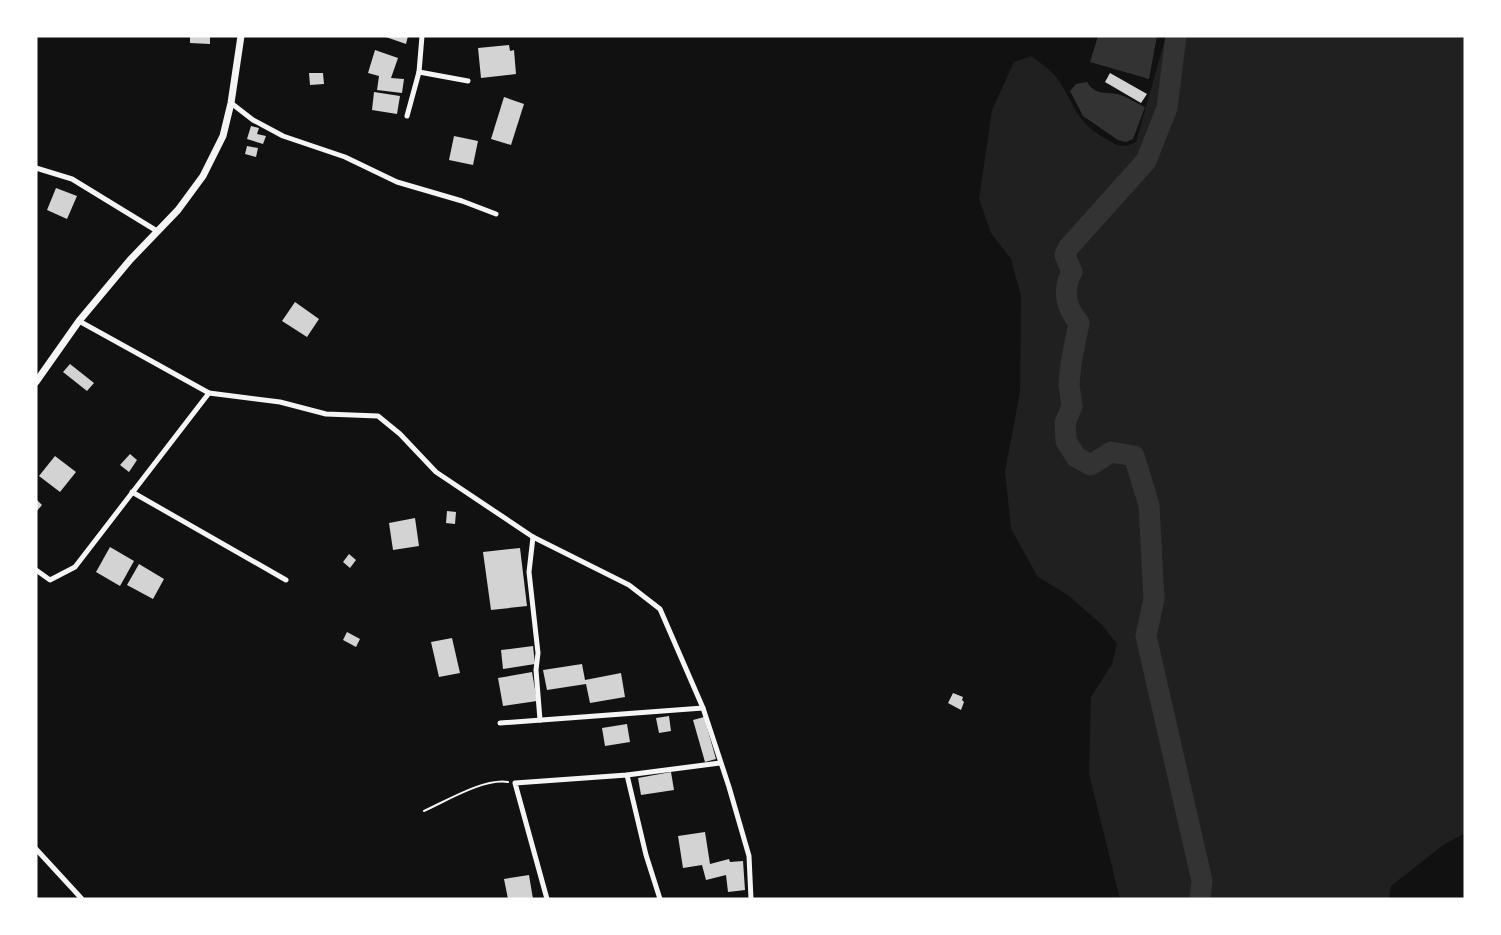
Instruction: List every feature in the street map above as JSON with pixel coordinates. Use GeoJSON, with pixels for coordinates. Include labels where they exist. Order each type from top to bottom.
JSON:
{"type":"FeatureCollection","features":[{"type":"Feature","properties":{"kind":"street"},"geometry":{"type":"LineString","coordinates":[[36,382],[79,321],[130,260],[178,210],[202,176],[223,136],[231,103],[241,36]]}},
{"type":"Feature","properties":{"kind":"street"},"geometry":{"type":"LineString","coordinates":[[407,116],[418,72],[422,36]]}},
{"type":"Feature","properties":{"kind":"street"},"geometry":{"type":"LineString","coordinates":[[418,72],[468,81]]}},
{"type":"Feature","properties":{"kind":"street"},"geometry":{"type":"LineString","coordinates":[[231,103],[253,120],[283,136],[345,157],[397,182],[462,201],[496,214]]}},
{"type":"Feature","properties":{"kind":"street"},"geometry":{"type":"LineString","coordinates":[[36,168],[72,179],[157,231]]}},
{"type":"Feature","properties":{"kind":"street"},"geometry":{"type":"LineString","coordinates":[[79,321],[209,393],[280,402],[326,414],[378,416],[400,434],[436,472],[533,537],[629,585],[660,609],[704,708],[749,856],[751,899]]}},
{"type":"Feature","properties":{"kind":"street"},"geometry":{"type":"LineString","coordinates":[[36,570],[50,580],[75,567],[209,393]]}},
{"type":"Feature","properties":{"kind":"street"},"geometry":{"type":"LineString","coordinates":[[132,492],[286,580]]}},
{"type":"Feature","properties":{"kind":"street"},"geometry":{"type":"LineString","coordinates":[[533,537],[529,572],[538,653],[536,670],[540,720]]}},
{"type":"Feature","properties":{"kind":"street"},"geometry":{"type":"LineString","coordinates":[[500,723],[704,708]]}},
{"type":"Feature","properties":{"kind":"street"},"geometry":{"type":"LineString","coordinates":[[547,899],[515,783],[627,775],[720,763]]}},
{"type":"Feature","properties":{"kind":"street"},"geometry":{"type":"LineString","coordinates":[[627,775],[646,855],[660,899]]}},
{"type":"Feature","properties":{"kind":"street"},"geometry":{"type":"LineString","coordinates":[[36,849],[82,899]]}},
{"type":"Feature","properties":{"kind":"path"},"geometry":{"type":"LineString","coordinates":[[424,811],[483,785],[501,781],[515,783]]}},
{"type":"Feature","properties":{"kind":"shaded area"},"geometry":{"type":"Polygon","coordinates":[[[1098,36],[1157,36],[1149,79],[1090,62],[1098,36]]]}},
{"type":"Feature","properties":{"kind":"shaded area"},"geometry":{"type":"Polygon","coordinates":[[[1166,36],[1460,36],[1465,39],[1465,833],[1442,846],[1391,886],[1389,899],[1120,899],[1089,774],[1091,697],[1112,664],[1117,644],[1102,625],[1068,595],[1038,577],[1011,529],[1005,471],[1020,392],[1021,296],[1011,259],[991,233],[979,199],[992,110],[1014,62],[1032,56],[1057,78],[1077,112],[1096,133],[1117,145],[1124,146],[1136,142],[1166,36]]]}},
{"type":"Feature","properties":{"kind":"shaded area"},"geometry":{"type":"Polygon","coordinates":[[[1087,82],[1097,91],[1120,95],[1145,107],[1133,139],[1126,142],[1118,140],[1083,116],[1070,91],[1076,84],[1087,82]]]}},
{"type":"Feature","properties":{"kind":"building"},"geometry":{"type":"Polygon","coordinates":[[[190,36],[210,36],[210,44],[190,43],[190,36]]]}},
{"type":"Feature","properties":{"kind":"building"},"geometry":{"type":"Polygon","coordinates":[[[383,36],[408,36],[406,44],[383,36]]]}},
{"type":"Feature","properties":{"kind":"building"},"geometry":{"type":"Polygon","coordinates":[[[509,45],[510,51],[514,50],[516,74],[481,78],[478,48],[509,45]]]}},
{"type":"Feature","properties":{"kind":"building"},"geometry":{"type":"Polygon","coordinates":[[[375,50],[398,58],[391,78],[404,79],[402,93],[377,90],[379,76],[368,73],[375,50]]]}},
{"type":"Feature","properties":{"kind":"building"},"geometry":{"type":"Polygon","coordinates":[[[309,73],[323,73],[324,84],[310,85],[309,73]]]}},
{"type":"Feature","properties":{"kind":"building"},"geometry":{"type":"Polygon","coordinates":[[[1110,73],[1147,94],[1141,103],[1105,82],[1110,73]]]}},
{"type":"Feature","properties":{"kind":"building"},"geometry":{"type":"Polygon","coordinates":[[[374,92],[400,96],[397,114],[372,110],[374,92]]]}},
{"type":"Feature","properties":{"kind":"building"},"geometry":{"type":"Polygon","coordinates":[[[504,97],[524,104],[511,145],[491,139],[504,97]]]}},
{"type":"Feature","properties":{"kind":"building"},"geometry":{"type":"Polygon","coordinates":[[[251,126],[259,128],[257,134],[266,136],[263,144],[247,139],[251,126]]]}},
{"type":"Feature","properties":{"kind":"building"},"geometry":{"type":"Polygon","coordinates":[[[454,136],[478,141],[473,165],[449,160],[454,136]]]}},
{"type":"Feature","properties":{"kind":"building"},"geometry":{"type":"Polygon","coordinates":[[[247,146],[258,148],[256,157],[245,154],[247,146]]]}},
{"type":"Feature","properties":{"kind":"building"},"geometry":{"type":"Polygon","coordinates":[[[56,188],[77,196],[67,219],[47,210],[56,188]]]}},
{"type":"Feature","properties":{"kind":"building"},"geometry":{"type":"Polygon","coordinates":[[[295,302],[319,319],[307,337],[282,321],[295,302]]]}},
{"type":"Feature","properties":{"kind":"building"},"geometry":{"type":"Polygon","coordinates":[[[70,364],[94,383],[87,391],[63,372],[70,364]]]}},
{"type":"Feature","properties":{"kind":"building"},"geometry":{"type":"Polygon","coordinates":[[[130,454],[137,460],[129,472],[120,465],[130,454]]]}},
{"type":"Feature","properties":{"kind":"building"},"geometry":{"type":"Polygon","coordinates":[[[55,456],[76,472],[60,492],[39,476],[55,456]]]}},
{"type":"Feature","properties":{"kind":"building"},"geometry":{"type":"Polygon","coordinates":[[[36,499],[42,505],[36,512],[36,499]]]}},
{"type":"Feature","properties":{"kind":"building"},"geometry":{"type":"Polygon","coordinates":[[[447,511],[456,512],[455,524],[446,523],[447,511]]]}},
{"type":"Feature","properties":{"kind":"building"},"geometry":{"type":"Polygon","coordinates":[[[415,518],[419,546],[393,550],[389,523],[415,518]]]}},
{"type":"Feature","properties":{"kind":"building"},"geometry":{"type":"Polygon","coordinates":[[[110,547],[134,561],[120,586],[96,572],[110,547]]]}},
{"type":"Feature","properties":{"kind":"building"},"geometry":{"type":"Polygon","coordinates":[[[520,548],[527,606],[491,610],[483,552],[520,548]]]}},
{"type":"Feature","properties":{"kind":"building"},"geometry":{"type":"Polygon","coordinates":[[[349,554],[356,560],[350,568],[343,562],[349,554]]]}},
{"type":"Feature","properties":{"kind":"building"},"geometry":{"type":"Polygon","coordinates":[[[139,564],[164,579],[153,599],[127,585],[139,564]]]}},
{"type":"Feature","properties":{"kind":"building"},"geometry":{"type":"Polygon","coordinates":[[[347,632],[360,639],[356,647],[343,640],[347,632]]]}},
{"type":"Feature","properties":{"kind":"building"},"geometry":{"type":"Polygon","coordinates":[[[452,638],[460,673],[439,677],[431,642],[452,638]]]}},
{"type":"Feature","properties":{"kind":"building"},"geometry":{"type":"Polygon","coordinates":[[[533,646],[535,664],[503,669],[501,650],[533,646]]]}},
{"type":"Feature","properties":{"kind":"building"},"geometry":{"type":"Polygon","coordinates":[[[582,664],[585,680],[621,673],[625,697],[590,703],[586,684],[547,690],[543,670],[582,664]]]}},
{"type":"Feature","properties":{"kind":"building"},"geometry":{"type":"Polygon","coordinates":[[[532,672],[537,701],[503,706],[498,678],[532,672]]]}},
{"type":"Feature","properties":{"kind":"building"},"geometry":{"type":"Polygon","coordinates":[[[953,693],[963,697],[961,710],[948,703],[953,693]]]}},
{"type":"Feature","properties":{"kind":"building"},"geometry":{"type":"Polygon","coordinates":[[[669,716],[671,731],[659,733],[656,718],[669,716]]]}},
{"type":"Feature","properties":{"kind":"building"},"geometry":{"type":"Polygon","coordinates":[[[704,717],[716,759],[705,762],[693,720],[704,717]]]}},
{"type":"Feature","properties":{"kind":"building"},"geometry":{"type":"Polygon","coordinates":[[[627,724],[630,742],[605,746],[602,728],[627,724]]]}},
{"type":"Feature","properties":{"kind":"building"},"geometry":{"type":"Polygon","coordinates":[[[671,772],[674,790],[641,795],[638,778],[671,772]]]}},
{"type":"Feature","properties":{"kind":"building"},"geometry":{"type":"Polygon","coordinates":[[[705,832],[710,864],[729,859],[730,862],[743,861],[745,890],[728,892],[726,875],[706,880],[702,865],[683,868],[678,836],[705,832]]]}},
{"type":"Feature","properties":{"kind":"building"},"geometry":{"type":"Polygon","coordinates":[[[529,875],[533,899],[508,899],[504,879],[529,875]]]}},
{"type":"Feature","properties":{"kind":"waterway"},"geometry":{"type":"LineString","coordinates":[[1176,36],[1167,108],[1146,161],[1068,248],[1065,255],[1072,272],[1066,292],[1068,305],[1079,323],[1069,385],[1072,406],[1065,423],[1066,441],[1076,457],[1091,465],[1111,452],[1134,456],[1149,505],[1154,599],[1146,636],[1202,881],[1200,899]]}}]}
